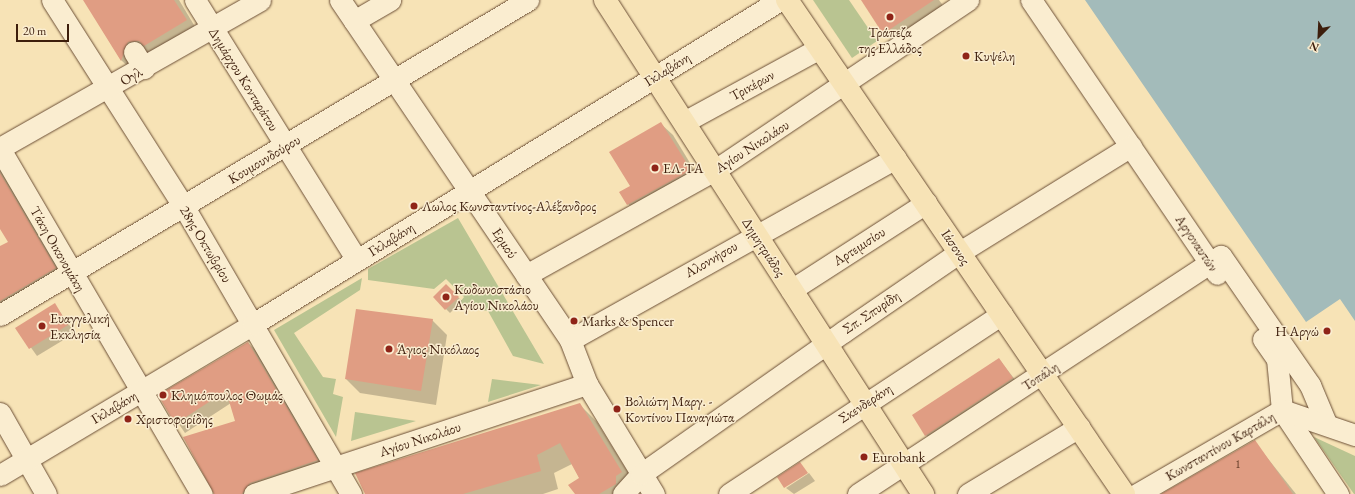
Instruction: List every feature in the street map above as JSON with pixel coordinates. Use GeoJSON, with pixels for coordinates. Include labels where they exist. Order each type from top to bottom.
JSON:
{"type":"FeatureCollection","features":[{"type":"Feature","properties":{"kind":"main road","name":"Δημητριάδος"},"geometry":{"type":"LineString","coordinates":[[605,0],[923,494]]}},
{"type":"Feature","properties":{"kind":"main road","name":"Ιάσονος"},"geometry":{"type":"LineString","coordinates":[[787,0],[1124,494]]}},
{"type":"Feature","properties":{"kind":"street","name":"28ης Οκτωβρίου"},"geometry":{"type":"LineString","coordinates":[[52,0],[110,88],[184,208],[351,494]]}},
{"type":"Feature","properties":{"kind":"street","name":"Δημάρχου Κονταράτου"},"geometry":{"type":"LineString","coordinates":[[195,0],[357,260]]}},
{"type":"Feature","properties":{"kind":"street","name":"Ογλ"},"geometry":{"type":"LineString","coordinates":[[0,148],[110,88],[139,60],[213,28],[260,0]]}},
{"type":"Feature","properties":{"kind":"street","name":"Ερμού"},"geometry":{"type":"LineString","coordinates":[[340,0],[570,340],[587,384],[654,494]]}},
{"type":"Feature","properties":{"kind":"street"},"geometry":{"type":"LineString","coordinates":[[354,21],[390,0]]}},
{"type":"Feature","properties":{"kind":"street","name":"Κουμουνδούρου"},"geometry":{"type":"LineString","coordinates":[[0,315],[184,208],[528,0]]}},
{"type":"Feature","properties":{"kind":"street","name":"Γκλαβάνη"},"geometry":{"type":"LineString","coordinates":[[0,475],[253,324],[780,0]]}},
{"type":"Feature","properties":{"kind":"street","name":"Αγίου Νικολάου"},"geometry":{"type":"LineString","coordinates":[[526,275],[714,170],[845,85],[968,0]]}},
{"type":"Feature","properties":{"kind":"street","name":"Αργοναυτών"},"geometry":{"type":"LineString","coordinates":[[1031,0],[1131,146],[1310,385],[1326,423]]}},
{"type":"Feature","properties":{"kind":"street","name":"Τρικέρων"},"geometry":{"type":"LineString","coordinates":[[684,122],[820,48]]}},
{"type":"Feature","properties":{"kind":"street","name":"Σπ. Σπυρίδη"},"geometry":{"type":"LineString","coordinates":[[623,494],[641,474],[960,252],[1131,146]]}},
{"type":"Feature","properties":{"kind":"street","name":"Τάκη Οικονομάκη"},"geometry":{"type":"LineString","coordinates":[[0,148],[141,392],[202,494]]}},
{"type":"Feature","properties":{"kind":"street","name":"Αλοννήσου"},"geometry":{"type":"LineString","coordinates":[[570,340],[755,234],[896,158]]}},
{"type":"Feature","properties":{"kind":"street","name":"Αρτεμισίου"},"geometry":{"type":"LineString","coordinates":[[791,290],[926,203]]}},
{"type":"Feature","properties":{"kind":"street","name":"Αργοναυτών"},"geometry":{"type":"LineString","coordinates":[[1215,259],[1277,358],[1282,410],[1331,492]]}},
{"type":"Feature","properties":{"kind":"street","name":"Τοπάλη"},"geometry":{"type":"LineString","coordinates":[[858,494],[1043,375],[1215,259]]}},
{"type":"Feature","properties":{"kind":"street","name":"Σκενδεράνη"},"geometry":{"type":"LineString","coordinates":[[728,494],[864,403],[1002,314]]}},
{"type":"Feature","properties":{"kind":"street","name":"Αγίου Νικολάου"},"geometry":{"type":"LineString","coordinates":[[254,494],[587,384]]}},
{"type":"Feature","properties":{"kind":"street"},"geometry":{"type":"LineString","coordinates":[[1282,410],[1326,423],[1355,435]]}},
{"type":"Feature","properties":{"kind":"street","name":"Κωνσταντίνου Καρτάλη"},"geometry":{"type":"LineString","coordinates":[[1137,494],[1282,410]]}},
{"type":"Feature","properties":{"kind":"street"},"geometry":{"type":"LineString","coordinates":[[0,413],[46,494]]}},
{"type":"Feature","properties":{"kind":"street"},"geometry":{"type":"LineString","coordinates":[[968,494],[1079,428]]}},
{"type":"Feature","properties":{"kind":"green space"},"geometry":{"type":"Polygon","coordinates":[[[813,0],[849,0],[877,41],[852,58],[813,0]]]}},
{"type":"Feature","properties":{"kind":"green space"},"geometry":{"type":"Polygon","coordinates":[[[458,218],[544,364],[513,356],[488,311],[457,306],[464,297],[446,279],[434,289],[368,280],[368,269],[458,218]]]}},
{"type":"Feature","properties":{"kind":"green space"},"geometry":{"type":"Polygon","coordinates":[[[362,278],[360,290],[294,333],[323,377],[336,379],[333,394],[343,397],[336,437],[274,330],[362,278]]]}},
{"type":"Feature","properties":{"kind":"green space"},"geometry":{"type":"Polygon","coordinates":[[[492,379],[541,385],[488,402],[492,379]]]}},
{"type":"Feature","properties":{"kind":"green space"},"geometry":{"type":"Polygon","coordinates":[[[355,412],[416,421],[351,441],[355,412]]]}},
{"type":"Feature","properties":{"kind":"green space"},"geometry":{"type":"Polygon","coordinates":[[[1314,437],[1355,456],[1355,494],[1354,494],[1314,437]]]}},
{"type":"Feature","properties":{"kind":"water"},"geometry":{"type":"Polygon","coordinates":[[[1085,0],[1355,0],[1355,321],[1340,299],[1306,322],[1085,0]]]}},
{"type":"Feature","properties":{"kind":"building"},"geometry":{"type":"Polygon","coordinates":[[[83,0],[174,0],[187,20],[144,46],[139,41],[128,42],[121,61],[83,0]]]}},
{"type":"Feature","properties":{"kind":"building","name":"Τράπεζα της Ελλάδος"},"geometry":{"type":"Polygon","coordinates":[[[861,0],[934,0],[883,34],[861,0]]]}},
{"type":"Feature","properties":{"kind":"building","name":"ΕΛ-ΤΑ"},"geometry":{"type":"Polygon","coordinates":[[[661,122],[691,170],[627,205],[619,192],[630,186],[609,152],[661,122]]]}},
{"type":"Feature","properties":{"kind":"building"},"geometry":{"type":"Polygon","coordinates":[[[0,173],[56,268],[0,301],[0,246],[8,242],[0,229],[0,173]]]}},
{"type":"Feature","properties":{"kind":"building","name":"Κωδωνοστάσιο Αγίου Νικολάου"},"geometry":{"type":"Polygon","coordinates":[[[446,284],[459,297],[445,310],[433,297],[446,284]]]}},
{"type":"Feature","properties":{"kind":"building","name":"Ευαγγελική Εκκλησία"},"geometry":{"type":"Polygon","coordinates":[[[55,303],[68,325],[29,349],[15,328],[55,303]]]}},
{"type":"Feature","properties":{"kind":"building","name":"Άγιος Νικόλαος"},"geometry":{"type":"Polygon","coordinates":[[[356,309],[433,319],[421,391],[345,379],[356,309]]]}},
{"type":"Feature","properties":{"kind":"building"},"geometry":{"type":"Polygon","coordinates":[[[248,342],[318,460],[250,483],[242,494],[214,494],[183,437],[235,421],[226,391],[175,424],[158,395],[248,342]]]}},
{"type":"Feature","properties":{"kind":"building"},"geometry":{"type":"Polygon","coordinates":[[[999,358],[1013,378],[925,436],[912,415],[999,358]]]}},
{"type":"Feature","properties":{"kind":"building"},"geometry":{"type":"Polygon","coordinates":[[[580,403],[622,472],[616,476],[616,484],[599,494],[575,494],[568,485],[579,478],[560,443],[537,455],[541,471],[463,494],[365,494],[355,473],[580,403]]]}},
{"type":"Feature","properties":{"kind":"building"},"geometry":{"type":"Polygon","coordinates":[[[1255,440],[1293,494],[1161,494],[1255,440]]]}},
{"type":"Feature","properties":{"kind":"building"},"geometry":{"type":"Polygon","coordinates":[[[800,462],[808,473],[784,488],[777,477],[800,462]]]}},
{"type":"Feature","properties":{"kind":"place","name":"Τράπεζα της Ελλάδος"},"geometry":{"type":"Point","coordinates":[890,17]}},
{"type":"Feature","properties":{"kind":"place","name":"Κυψέλη"},"geometry":{"type":"Point","coordinates":[966,56]}},
{"type":"Feature","properties":{"kind":"place","name":"ΕΛ-ΤΑ"},"geometry":{"type":"Point","coordinates":[655,168]}},
{"type":"Feature","properties":{"kind":"place","name":"Λωλος Κωνσταντίνος-Αλέξανδρος"},"geometry":{"type":"Point","coordinates":[414,206]}},
{"type":"Feature","properties":{"kind":"place","name":"Κωδωνοστάσιο Αγίου Νικολάου"},"geometry":{"type":"Point","coordinates":[446,297]}},
{"type":"Feature","properties":{"kind":"place","name":"Marks & Spencer"},"geometry":{"type":"Point","coordinates":[574,321]}},
{"type":"Feature","properties":{"kind":"place","name":"Ευαγγελική Εκκλησία"},"geometry":{"type":"Point","coordinates":[42,326]}},
{"type":"Feature","properties":{"kind":"place","name":"Η Αργώ"},"geometry":{"type":"Point","coordinates":[1327,331]}},
{"type":"Feature","properties":{"kind":"place","name":"Άγιος Νικόλαος"},"geometry":{"type":"Point","coordinates":[389,349]}},
{"type":"Feature","properties":{"kind":"place","name":"Κλημόπουλος Θωμάς"},"geometry":{"type":"Point","coordinates":[163,395]}},
{"type":"Feature","properties":{"kind":"place","name":"Βολιώτη Μαργ. - Κοντίνου Παναγιώτα"},"geometry":{"type":"Point","coordinates":[617,409]}},
{"type":"Feature","properties":{"kind":"place","name":"Χριστοφορίδης"},"geometry":{"type":"Point","coordinates":[128,419]}},
{"type":"Feature","properties":{"kind":"place","name":"Eurobank"},"geometry":{"type":"Point","coordinates":[864,457]}}]}
